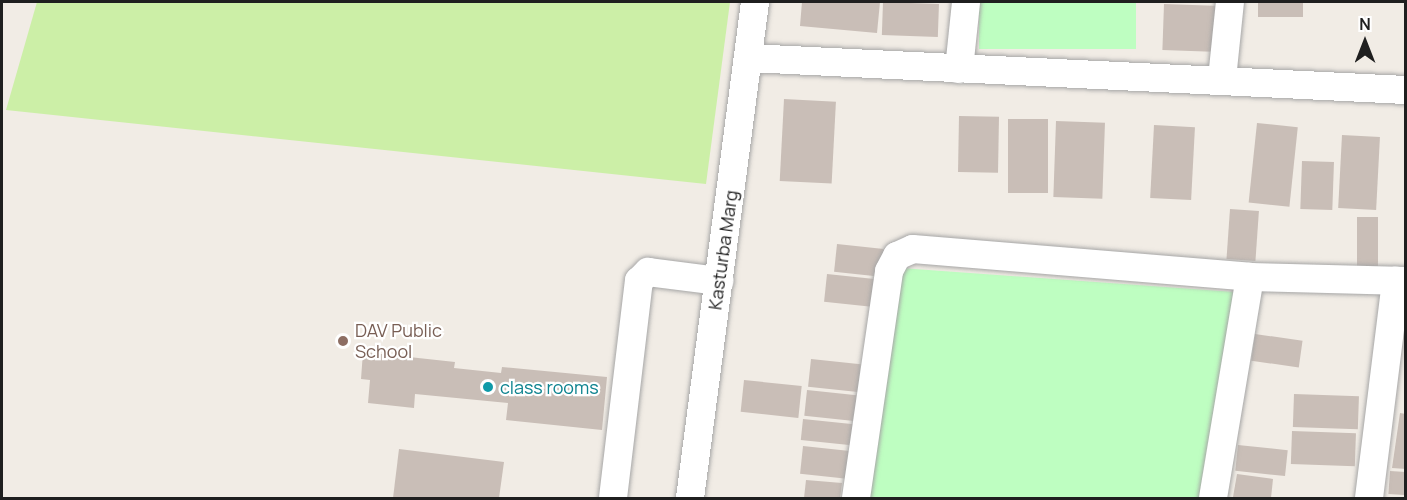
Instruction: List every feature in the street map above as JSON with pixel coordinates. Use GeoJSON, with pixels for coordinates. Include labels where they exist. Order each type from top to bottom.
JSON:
{"type":"FeatureCollection","features":[{"type":"Feature","properties":{"kind":"street","name":"Kasturba Marg"},"geometry":{"type":"LineString","coordinates":[[690,498],[755,2]]}},
{"type":"Feature","properties":{"kind":"street"},"geometry":{"type":"LineString","coordinates":[[959,69],[966,2]]}},
{"type":"Feature","properties":{"kind":"street"},"geometry":{"type":"LineString","coordinates":[[1222,79],[1230,2]]}},
{"type":"Feature","properties":{"kind":"street"},"geometry":{"type":"LineString","coordinates":[[749,58],[1222,79],[1406,90]]}},
{"type":"Feature","properties":{"kind":"street"},"geometry":{"type":"LineString","coordinates":[[856,498],[889,271],[897,256],[931,247],[1250,277],[1401,281],[1370,498]]}},
{"type":"Feature","properties":{"kind":"street"},"geometry":{"type":"LineString","coordinates":[[613,498],[639,281],[648,272],[719,281]]}},
{"type":"Feature","properties":{"kind":"street"},"geometry":{"type":"LineString","coordinates":[[1214,498],[1250,277]]}},
{"type":"Feature","properties":{"kind":"green space"},"geometry":{"type":"Polygon","coordinates":[[[37,2],[730,2],[706,184],[6,110],[37,2]]]}},
{"type":"Feature","properties":{"kind":"green space"},"geometry":{"type":"Polygon","coordinates":[[[979,2],[1136,2],[1136,49],[979,49],[979,2]]]}},
{"type":"Feature","properties":{"kind":"green space"},"geometry":{"type":"Polygon","coordinates":[[[901,268],[1249,293],[1209,498],[864,498],[901,268]]]}},
{"type":"Feature","properties":{"kind":"building"},"geometry":{"type":"Polygon","coordinates":[[[802,2],[880,2],[877,33],[800,26],[802,2]]]}},
{"type":"Feature","properties":{"kind":"building"},"geometry":{"type":"Polygon","coordinates":[[[883,2],[939,4],[938,37],[882,35],[883,2]]]}},
{"type":"Feature","properties":{"kind":"building"},"geometry":{"type":"Polygon","coordinates":[[[1258,2],[1303,2],[1303,17],[1258,17],[1258,2]]]}},
{"type":"Feature","properties":{"kind":"building"},"geometry":{"type":"Polygon","coordinates":[[[1164,4],[1221,6],[1219,52],[1162,50],[1164,4]]]}},
{"type":"Feature","properties":{"kind":"building"},"geometry":{"type":"Polygon","coordinates":[[[784,99],[836,102],[832,184],[780,181],[784,99]]]}},
{"type":"Feature","properties":{"kind":"building"},"geometry":{"type":"Polygon","coordinates":[[[959,116],[999,117],[998,173],[958,172],[959,116]]]}},
{"type":"Feature","properties":{"kind":"building"},"geometry":{"type":"Polygon","coordinates":[[[1008,119],[1048,119],[1048,193],[1008,193],[1008,119]]]}},
{"type":"Feature","properties":{"kind":"building"},"geometry":{"type":"Polygon","coordinates":[[[1056,121],[1105,123],[1102,199],[1053,197],[1056,121]]]}},
{"type":"Feature","properties":{"kind":"building"},"geometry":{"type":"Polygon","coordinates":[[[1257,123],[1298,127],[1289,207],[1249,203],[1257,123]]]}},
{"type":"Feature","properties":{"kind":"building"},"geometry":{"type":"Polygon","coordinates":[[[1154,125],[1195,127],[1191,200],[1150,198],[1154,125]]]}},
{"type":"Feature","properties":{"kind":"building"},"geometry":{"type":"Polygon","coordinates":[[[1342,135],[1380,137],[1376,210],[1338,208],[1342,135]]]}},
{"type":"Feature","properties":{"kind":"building"},"geometry":{"type":"Polygon","coordinates":[[[1302,161],[1334,162],[1332,210],[1300,209],[1302,161]]]}},
{"type":"Feature","properties":{"kind":"building"},"geometry":{"type":"Polygon","coordinates":[[[1230,209],[1259,211],[1255,261],[1227,259],[1230,209]]]}},
{"type":"Feature","properties":{"kind":"building"},"geometry":{"type":"Polygon","coordinates":[[[1357,217],[1378,217],[1378,267],[1357,267],[1357,217]]]}},
{"type":"Feature","properties":{"kind":"building"},"geometry":{"type":"Polygon","coordinates":[[[837,244],[884,249],[881,277],[834,272],[837,244]]]}},
{"type":"Feature","properties":{"kind":"building"},"geometry":{"type":"Polygon","coordinates":[[[827,274],[877,279],[874,307],[824,302],[827,274]]]}},
{"type":"Feature","properties":{"kind":"building"},"geometry":{"type":"Polygon","coordinates":[[[1255,334],[1303,341],[1299,367],[1251,361],[1255,334]]]}},
{"type":"Feature","properties":{"kind":"building","name":"class rooms"},"geometry":{"type":"Polygon","coordinates":[[[363,352],[455,362],[454,368],[501,373],[502,367],[607,377],[602,430],[506,420],[508,403],[415,394],[414,408],[368,403],[370,380],[361,379],[363,352]]]}},
{"type":"Feature","properties":{"kind":"building"},"geometry":{"type":"Polygon","coordinates":[[[811,359],[861,364],[858,392],[808,387],[811,359]]]}},
{"type":"Feature","properties":{"kind":"building"},"geometry":{"type":"Polygon","coordinates":[[[744,380],[802,386],[798,418],[741,412],[744,380]]]}},
{"type":"Feature","properties":{"kind":"building"},"geometry":{"type":"Polygon","coordinates":[[[807,390],[857,395],[854,421],[804,416],[807,390]]]}},
{"type":"Feature","properties":{"kind":"building"},"geometry":{"type":"Polygon","coordinates":[[[1294,394],[1359,396],[1358,429],[1293,427],[1294,394]]]}},
{"type":"Feature","properties":{"kind":"building"},"geometry":{"type":"Polygon","coordinates":[[[1400,413],[1406,414],[1406,469],[1392,468],[1400,413]]]}},
{"type":"Feature","properties":{"kind":"building"},"geometry":{"type":"Polygon","coordinates":[[[803,419],[854,424],[852,445],[801,440],[803,419]]]}},
{"type":"Feature","properties":{"kind":"building"},"geometry":{"type":"Polygon","coordinates":[[[1292,431],[1356,433],[1355,466],[1291,464],[1292,431]]]}},
{"type":"Feature","properties":{"kind":"building"},"geometry":{"type":"Polygon","coordinates":[[[1238,445],[1288,450],[1285,476],[1235,471],[1238,445]]]}},
{"type":"Feature","properties":{"kind":"building"},"geometry":{"type":"Polygon","coordinates":[[[803,446],[850,451],[847,479],[800,474],[803,446]]]}},
{"type":"Feature","properties":{"kind":"building"},"geometry":{"type":"Polygon","coordinates":[[[399,449],[504,462],[499,498],[393,498],[399,449]]]}},
{"type":"Feature","properties":{"kind":"building"},"geometry":{"type":"Polygon","coordinates":[[[1390,471],[1406,472],[1404,495],[1388,494],[1390,471]]]}},
{"type":"Feature","properties":{"kind":"building"},"geometry":{"type":"Polygon","coordinates":[[[1237,474],[1273,479],[1271,498],[1233,497],[1237,474]]]}},
{"type":"Feature","properties":{"kind":"building"},"geometry":{"type":"Polygon","coordinates":[[[806,480],[842,483],[840,498],[804,498],[806,480]]]}},
{"type":"Feature","properties":{"kind":"place","name":"DAV Public School"},"geometry":{"type":"Point","coordinates":[343,341]}},
{"type":"Feature","properties":{"kind":"place","name":"class rooms"},"geometry":{"type":"Point","coordinates":[488,387]}}]}
